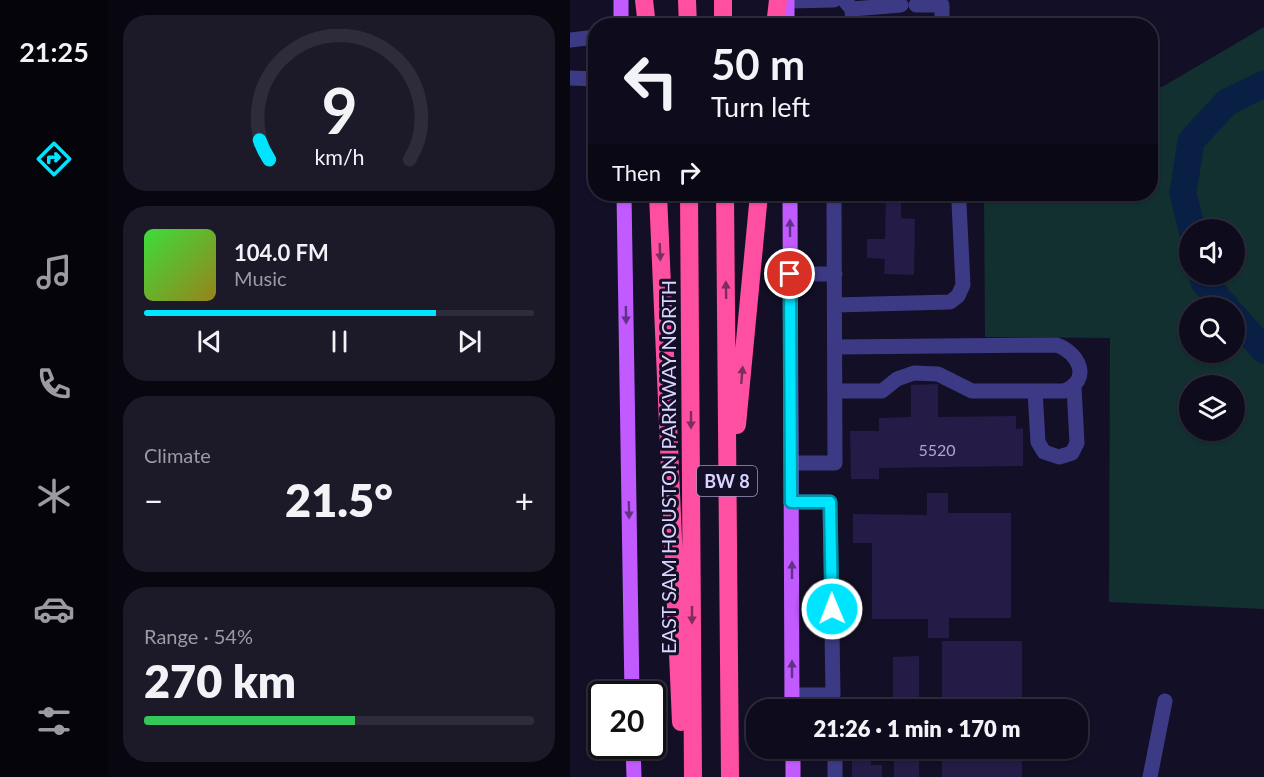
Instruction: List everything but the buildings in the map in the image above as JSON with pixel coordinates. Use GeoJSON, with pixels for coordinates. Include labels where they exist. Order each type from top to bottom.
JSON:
{"type":"FeatureCollection","features":[{"type":"Feature","properties":{"kind":"highway"},"geometry":{"type":"LineString","coordinates":[[644,0],[645,18]]}},
{"type":"Feature","properties":{"kind":"highway"},"geometry":{"type":"LineString","coordinates":[[687,0],[688,18]]}},
{"type":"Feature","properties":{"kind":"highway"},"geometry":{"type":"LineString","coordinates":[[723,0],[723,18]]}},
{"type":"Feature","properties":{"kind":"highway"},"geometry":{"type":"LineString","coordinates":[[778,18],[784,0]]}},
{"type":"Feature","properties":{"kind":"highway"},"geometry":{"type":"LineString","coordinates":[[658,201],[681,722],[693,755]]}},
{"type":"Feature","properties":{"kind":"highway","name":"EAST SAM HOUSTON PARKWAY NORTH"},"geometry":{"type":"LineString","coordinates":[[689,201],[693,777]]}},
{"type":"Feature","properties":{"kind":"highway","name":"BW 8"},"geometry":{"type":"LineString","coordinates":[[725,201],[730,773]]}},
{"type":"Feature","properties":{"kind":"highway"},"geometry":{"type":"LineString","coordinates":[[730,773],[738,675],[736,429],[758,201]]}},
{"type":"Feature","properties":{"kind":"main road"},"geometry":{"type":"LineString","coordinates":[[621,0],[621,18]]}},
{"type":"Feature","properties":{"kind":"main road"},"geometry":{"type":"LineString","coordinates":[[784,0],[786,18]]}},
{"type":"Feature","properties":{"kind":"main road","name":"EAST SAM HOUSTON PARKWAY NORTH"},"geometry":{"type":"LineString","coordinates":[[624,201],[632,681]]}},
{"type":"Feature","properties":{"kind":"main road"},"geometry":{"type":"LineString","coordinates":[[790,201],[792,699]]}},
{"type":"Feature","properties":{"kind":"main road"},"geometry":{"type":"LineString","coordinates":[[633,759],[634,777]]}},
{"type":"Feature","properties":{"kind":"main road"},"geometry":{"type":"LineString","coordinates":[[793,759],[793,777]]}},
{"type":"Feature","properties":{"kind":"street"},"geometry":{"type":"LineString","coordinates":[[784,0],[834,0]]}},
{"type":"Feature","properties":{"kind":"street"},"geometry":{"type":"LineString","coordinates":[[848,5],[942,5],[942,18]]}},
{"type":"Feature","properties":{"kind":"street"},"geometry":{"type":"LineString","coordinates":[[570,40],[588,38]]}},
{"type":"Feature","properties":{"kind":"street"},"geometry":{"type":"LineString","coordinates":[[570,78],[588,78]]}},
{"type":"Feature","properties":{"kind":"street"},"geometry":{"type":"LineString","coordinates":[[791,463],[835,463],[834,201]]}},
{"type":"Feature","properties":{"kind":"street"},"geometry":{"type":"LineString","coordinates":[[835,305],[950,302],[958,296],[963,285],[959,201]]}},
{"type":"Feature","properties":{"kind":"street"},"geometry":{"type":"LineString","coordinates":[[790,274],[835,274]]}},
{"type":"Feature","properties":{"kind":"street"},"geometry":{"type":"LineString","coordinates":[[835,347],[1057,345],[1066,348],[1077,357],[1079,378],[1074,387],[1077,443],[1072,453],[1059,458],[1044,452],[1038,442],[1035,391]]}},
{"type":"Feature","properties":{"kind":"street"},"geometry":{"type":"LineString","coordinates":[[835,391],[882,391],[897,379],[914,373],[938,374],[972,391],[1065,391],[1074,387]]}},
{"type":"Feature","properties":{"kind":"street"},"geometry":{"type":"LineString","coordinates":[[791,502],[830,502],[834,699]]}},
{"type":"Feature","properties":{"kind":"street"},"geometry":{"type":"LineString","coordinates":[[1150,777],[1165,701]]}},
{"type":"Feature","properties":{"kind":"street"},"geometry":{"type":"LineString","coordinates":[[835,759],[835,777]]}},
{"type":"Feature","properties":{"kind":"green space"},"geometry":{"type":"Polygon","coordinates":[[[1264,27],[1264,609],[1109,602],[1110,338],[985,337],[984,201],[1158,201],[1158,87],[1264,27]]]}},
{"type":"Feature","properties":{"kind":"waterway"},"geometry":{"type":"LineString","coordinates":[[1189,219],[1183,193],[1191,141],[1227,102],[1264,84]]}},
{"type":"Feature","properties":{"kind":"waterway"},"geometry":{"type":"LineString","coordinates":[[1207,285],[1217,297]]}},
{"type":"Feature","properties":{"kind":"waterway"},"geometry":{"type":"LineString","coordinates":[[1245,328],[1264,350]]}},
{"type":"Feature","properties":{"kind":"route"},"geometry":{"type":"LineString","coordinates":[[790,274],[791,502],[830,502],[832,609]]}}]}
